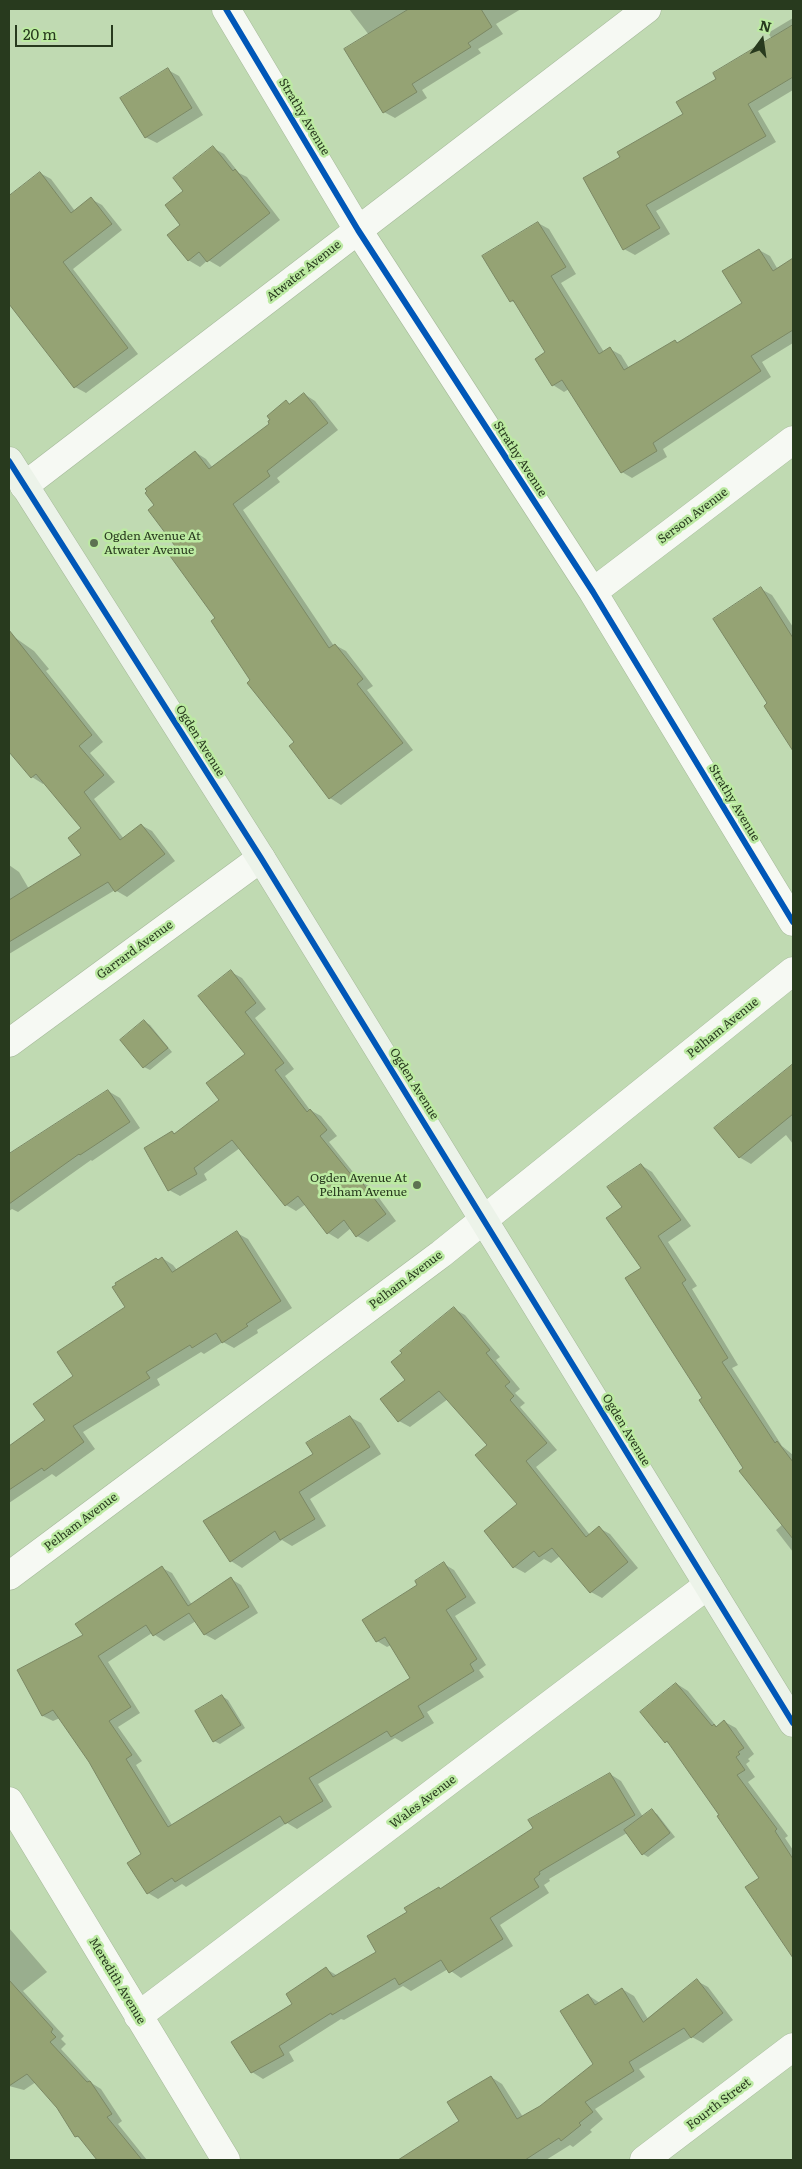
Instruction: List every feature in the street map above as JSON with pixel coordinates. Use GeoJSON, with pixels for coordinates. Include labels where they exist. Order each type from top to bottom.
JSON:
{"type":"FeatureCollection","features":[{"type":"Feature","properties":{"kind":"street","name":"Strathy Avenue"},"geometry":{"type":"LineString","coordinates":[[226,9],[358,230],[592,592],[793,922]]}},
{"type":"Feature","properties":{"kind":"street","name":"Atwater Avenue"},"geometry":{"type":"LineString","coordinates":[[16,492],[647,9]]}},
{"type":"Feature","properties":{"kind":"street","name":"Serson Avenue"},"geometry":{"type":"LineString","coordinates":[[592,592],[793,440]]}},
{"type":"Feature","properties":{"kind":"street","name":"Ogden Avenue"},"geometry":{"type":"LineString","coordinates":[[9,462],[16,492],[261,858],[793,1723]]}},
{"type":"Feature","properties":{"kind":"street","name":"Garrard Avenue"},"geometry":{"type":"LineString","coordinates":[[9,1043],[261,858]]}},
{"type":"Feature","properties":{"kind":"street","name":"Pelham Avenue"},"geometry":{"type":"LineString","coordinates":[[9,1576],[442,1254],[793,971]]}},
{"type":"Feature","properties":{"kind":"street","name":"Wales Avenue"},"geometry":{"type":"LineString","coordinates":[[138,2016],[708,1586]]}},
{"type":"Feature","properties":{"kind":"street","name":"Meredith Avenue"},"geometry":{"type":"LineString","coordinates":[[9,1801],[226,2160]]}},
{"type":"Feature","properties":{"kind":"street","name":"Fourth Street"},"geometry":{"type":"LineString","coordinates":[[644,2160],[793,2047]]}},
{"type":"Feature","properties":{"kind":"building"},"geometry":{"type":"Polygon","coordinates":[[[409,9],[481,9],[492,27],[468,43],[471,47],[412,84],[417,92],[383,113],[344,49],[409,9]]]}},
{"type":"Feature","properties":{"kind":"building"},"geometry":{"type":"Polygon","coordinates":[[[793,25],[793,77],[748,104],[766,136],[646,205],[660,228],[623,250],[583,178],[620,157],[617,152],[683,114],[676,102],[716,79],[713,73],[793,25]]]}},
{"type":"Feature","properties":{"kind":"building"},"geometry":{"type":"Polygon","coordinates":[[[168,68],[192,108],[145,138],[120,98],[168,68]]]}},
{"type":"Feature","properties":{"kind":"building"},"geometry":{"type":"Polygon","coordinates":[[[213,146],[233,171],[235,169],[270,213],[207,262],[199,252],[188,261],[167,235],[180,225],[165,205],[183,191],[173,178],[213,146]]]}},
{"type":"Feature","properties":{"kind":"building"},"geometry":{"type":"Polygon","coordinates":[[[40,172],[71,213],[91,197],[112,224],[63,262],[128,348],[74,388],[9,304],[9,196],[40,172]]]}},
{"type":"Feature","properties":{"kind":"building"},"geometry":{"type":"Polygon","coordinates":[[[538,222],[566,267],[551,276],[599,354],[610,347],[624,370],[675,340],[677,343],[742,303],[722,271],[759,249],[773,271],[793,258],[793,330],[751,356],[761,371],[653,443],[657,451],[621,473],[562,380],[552,386],[535,359],[545,352],[513,300],[510,302],[482,256],[538,222]]]}},
{"type":"Feature","properties":{"kind":"building"},"geometry":{"type":"Polygon","coordinates":[[[304,393],[328,423],[267,471],[270,476],[233,504],[329,648],[335,644],[363,679],[357,684],[403,743],[329,799],[289,746],[294,742],[247,683],[250,680],[211,621],[215,618],[170,556],[178,550],[148,510],[154,505],[145,493],[147,491],[145,489],[195,451],[209,469],[269,424],[268,421],[270,420],[267,416],[286,400],[289,404],[304,393]]]}},
{"type":"Feature","properties":{"kind":"building"},"geometry":{"type":"Polygon","coordinates":[[[761,587],[793,638],[793,751],[764,706],[767,703],[713,619],[761,587]]]}},
{"type":"Feature","properties":{"kind":"building"},"geometry":{"type":"Polygon","coordinates":[[[9,630],[92,735],[79,746],[104,775],[84,792],[120,840],[141,824],[165,854],[115,892],[108,882],[9,942],[9,900],[81,855],[68,838],[81,828],[36,774],[31,778],[9,752],[9,630]]]}},
{"type":"Feature","properties":{"kind":"building"},"geometry":{"type":"Polygon","coordinates":[[[231,970],[256,1003],[245,1012],[284,1063],[275,1070],[307,1112],[310,1109],[327,1130],[320,1136],[357,1182],[360,1180],[386,1214],[356,1237],[344,1220],[327,1234],[298,1196],[285,1206],[232,1140],[194,1168],[197,1174],[168,1191],[144,1148],[172,1131],[174,1134],[219,1100],[206,1083],[245,1054],[198,996],[231,970]]]}},
{"type":"Feature","properties":{"kind":"building"},"geometry":{"type":"Polygon","coordinates":[[[144,1020],[168,1048],[143,1068],[120,1040],[144,1020]]]}},
{"type":"Feature","properties":{"kind":"building"},"geometry":{"type":"Polygon","coordinates":[[[793,1064],[793,1114],[739,1158],[714,1128],[793,1064]]]}},
{"type":"Feature","properties":{"kind":"building"},"geometry":{"type":"Polygon","coordinates":[[[108,1090],[130,1122],[79,1154],[9,1204],[9,1154],[108,1090]]]}},
{"type":"Feature","properties":{"kind":"building"},"geometry":{"type":"Polygon","coordinates":[[[641,1164],[681,1220],[658,1236],[686,1280],[682,1283],[728,1358],[722,1362],[775,1443],[777,1441],[793,1462],[793,1539],[739,1471],[743,1468],[699,1400],[702,1398],[625,1278],[641,1268],[606,1218],[622,1207],[607,1187],[641,1164]]]}},
{"type":"Feature","properties":{"kind":"building"},"geometry":{"type":"Polygon","coordinates":[[[237,1231],[281,1301],[246,1324],[248,1326],[222,1343],[216,1333],[192,1348],[190,1345],[146,1372],[150,1378],[73,1426],[84,1442],[44,1471],[42,1468],[9,1490],[9,1446],[45,1420],[33,1404],[73,1376],[57,1352],[125,1307],[112,1287],[116,1285],[115,1283],[156,1258],[158,1260],[162,1257],[172,1272],[237,1231]]]}},
{"type":"Feature","properties":{"kind":"building"},"geometry":{"type":"Polygon","coordinates":[[[454,1307],[490,1350],[486,1353],[510,1382],[505,1386],[514,1396],[510,1400],[547,1443],[526,1461],[586,1537],[599,1526],[628,1562],[590,1593],[552,1548],[539,1557],[534,1551],[513,1568],[484,1531],[517,1504],[475,1455],[487,1445],[439,1391],[398,1422],[380,1399],[405,1380],[391,1362],[402,1353],[400,1351],[454,1307]]]}},
{"type":"Feature","properties":{"kind":"building"},"geometry":{"type":"Polygon","coordinates":[[[350,1416],[370,1447],[299,1492],[315,1519],[280,1540],[275,1531],[230,1562],[203,1521],[313,1454],[306,1443],[350,1416]]]}},
{"type":"Feature","properties":{"kind":"building"},"geometry":{"type":"Polygon","coordinates":[[[444,1562],[466,1597],[446,1610],[477,1659],[470,1664],[474,1671],[418,1706],[424,1717],[391,1737],[387,1731],[309,1778],[323,1801],[285,1824],[280,1816],[175,1882],[172,1878],[147,1894],[127,1863],[141,1854],[89,1762],[53,1710],[42,1716],[17,1670],[83,1635],[75,1624],[162,1566],[188,1606],[231,1577],[249,1607],[204,1635],[189,1613],[153,1636],[146,1625],[98,1656],[131,1707],[109,1721],[132,1755],[126,1759],[168,1827],[410,1678],[385,1637],[376,1642],[362,1620],[417,1585],[415,1581],[444,1562]]]}},
{"type":"Feature","properties":{"kind":"building"},"geometry":{"type":"Polygon","coordinates":[[[676,1683],[712,1726],[714,1724],[716,1727],[724,1720],[744,1748],[738,1752],[740,1754],[736,1757],[745,1770],[737,1775],[777,1829],[775,1831],[793,1859],[793,1958],[745,1887],[759,1878],[717,1816],[719,1815],[667,1741],[665,1743],[640,1712],[676,1683]]]}},
{"type":"Feature","properties":{"kind":"building"},"geometry":{"type":"Polygon","coordinates":[[[222,1695],[241,1725],[213,1742],[195,1711],[222,1695]]]}},
{"type":"Feature","properties":{"kind":"building"},"geometry":{"type":"Polygon","coordinates":[[[610,1773],[635,1815],[539,1872],[540,1874],[534,1879],[539,1887],[490,1918],[503,1939],[449,1973],[441,1960],[399,1985],[395,1978],[332,2015],[331,2013],[279,2046],[284,2055],[251,2073],[231,2042],[292,2004],[286,1994],[326,1967],[333,1977],[376,1952],[367,1936],[407,1912],[404,1908],[439,1887],[440,1889],[533,1828],[528,1820],[610,1773]]]}},
{"type":"Feature","properties":{"kind":"building"},"geometry":{"type":"Polygon","coordinates":[[[652,1809],[670,1833],[642,1855],[624,1830],[652,1809]]]}},
{"type":"Feature","properties":{"kind":"building"},"geometry":{"type":"Polygon","coordinates":[[[697,1979],[723,2013],[691,2038],[684,2028],[629,2062],[634,2071],[585,2102],[593,2112],[579,2123],[581,2125],[561,2141],[559,2138],[525,2160],[398,2160],[459,2121],[447,2102],[491,2076],[517,2119],[540,2106],[593,2064],[560,2011],[588,1994],[595,2005],[622,1988],[643,2022],[697,1979]]]}},
{"type":"Feature","properties":{"kind":"building"},"geometry":{"type":"Polygon","coordinates":[[[9,1980],[53,2029],[51,2032],[56,2037],[50,2042],[87,2082],[90,2081],[112,2114],[107,2117],[142,2160],[97,2160],[78,2136],[75,2137],[57,2108],[27,2074],[9,2086],[9,1980]]]}},
{"type":"Feature","properties":{"kind":"cycle path"},"geometry":{"type":"LineString","coordinates":[[226,9],[358,230],[593,592],[793,922]]}},
{"type":"Feature","properties":{"kind":"cycle path"},"geometry":{"type":"LineString","coordinates":[[9,461],[261,858],[793,1723]]}},
{"type":"Feature","properties":{"kind":"place","name":"Ogden Avenue At Atwater Avenue"},"geometry":{"type":"Point","coordinates":[94,543]}},
{"type":"Feature","properties":{"kind":"place","name":"Ogden Avenue At Pelham Avenue"},"geometry":{"type":"Point","coordinates":[417,1185]}}]}
